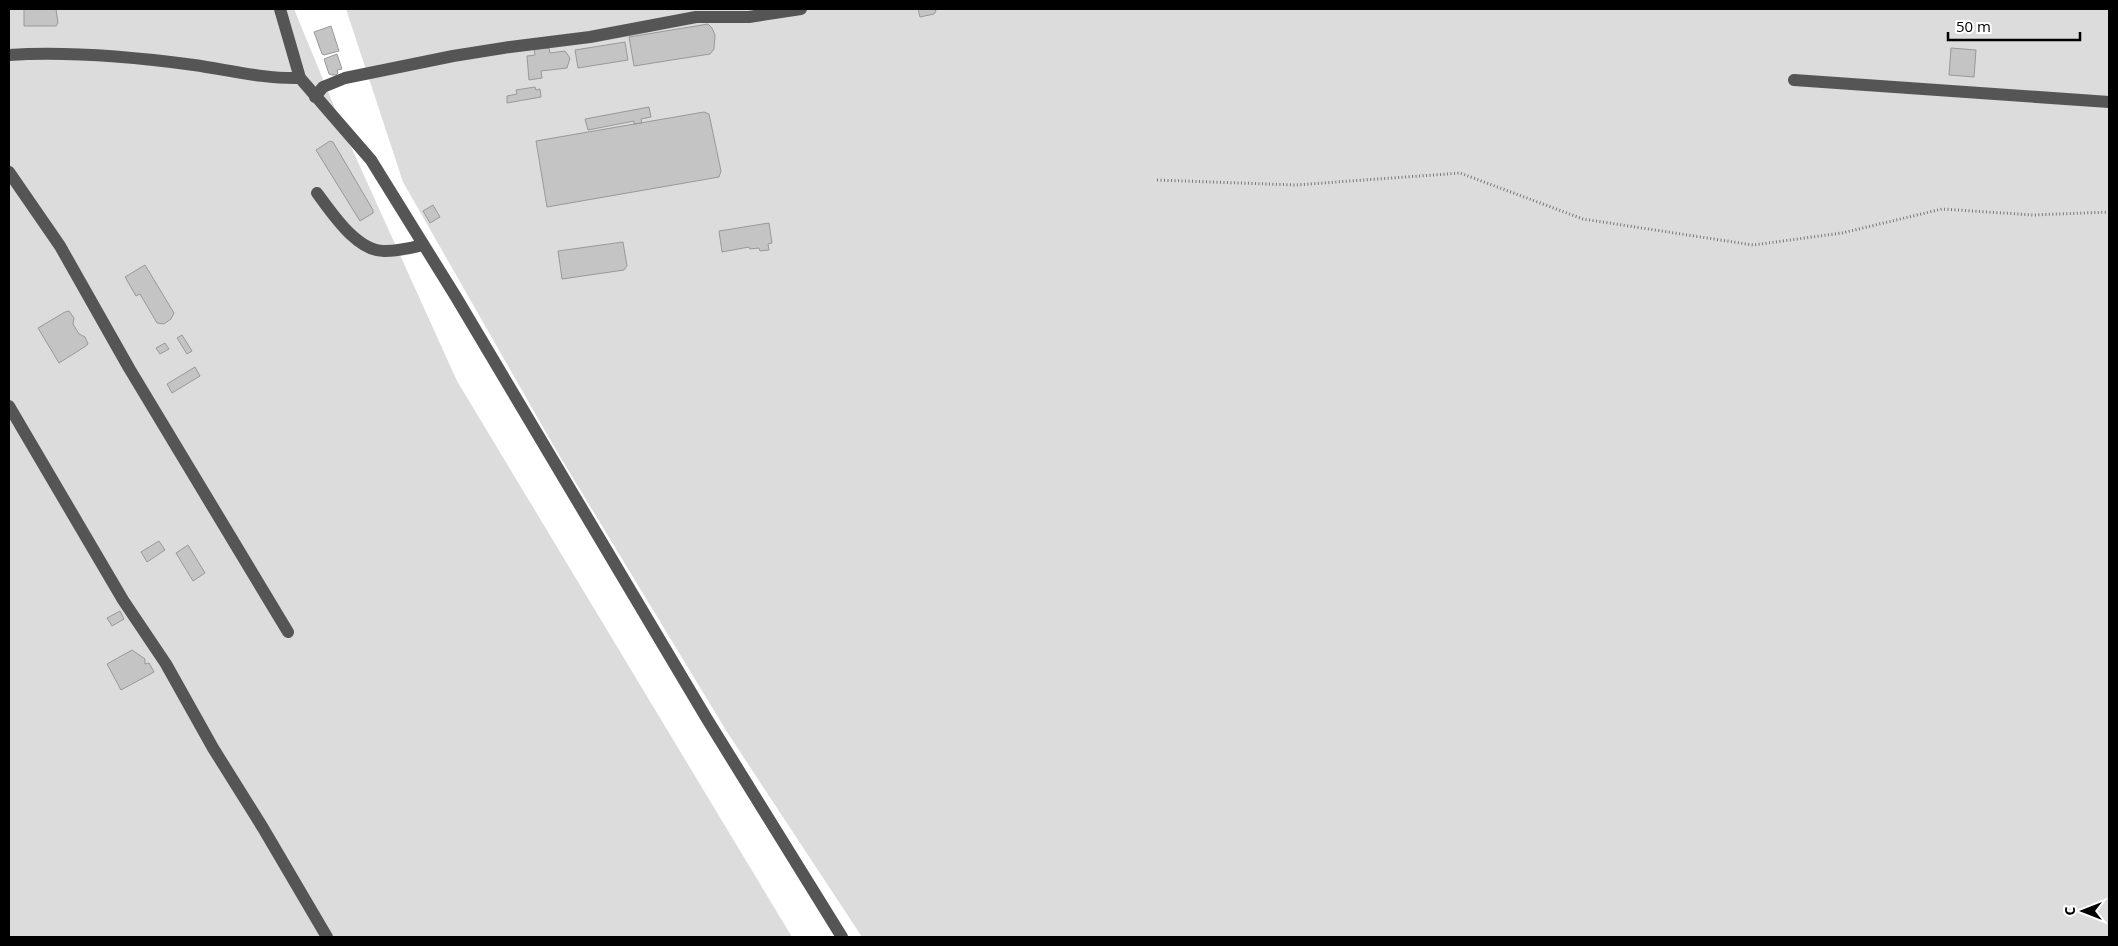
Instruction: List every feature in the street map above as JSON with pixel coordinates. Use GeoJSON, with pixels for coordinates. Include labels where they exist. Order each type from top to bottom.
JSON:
{"type":"FeatureCollection","features":[{"type":"Feature","properties":{"kind":"street"},"geometry":{"type":"LineString","coordinates":[[280,9],[300,78],[370,160],[424,245],[707,719],[842,937]]}},
{"type":"Feature","properties":{"kind":"street"},"geometry":{"type":"LineString","coordinates":[[315,97],[323,87],[345,78],[510,47],[590,37],[696,17],[749,17],[801,9]]}},
{"type":"Feature","properties":{"kind":"street"},"geometry":{"type":"LineString","coordinates":[[9,55],[92,55],[193,65],[281,79],[300,78]]}},
{"type":"Feature","properties":{"kind":"street"},"geometry":{"type":"LineString","coordinates":[[1794,80],[2109,102]]}},
{"type":"Feature","properties":{"kind":"street"},"geometry":{"type":"LineString","coordinates":[[9,172],[60,246],[129,368],[288,632]]}},
{"type":"Feature","properties":{"kind":"street"},"geometry":{"type":"LineString","coordinates":[[317,193],[347,232],[366,246],[383,252],[424,245]]}},
{"type":"Feature","properties":{"kind":"street"},"geometry":{"type":"LineString","coordinates":[[9,406],[119,592],[166,664],[213,748],[327,937]]}},
{"type":"Feature","properties":{"kind":"path"},"geometry":{"type":"LineString","coordinates":[[1157,180],[1296,185],[1460,173],[1582,219],[1753,245],[1842,232],[1942,209],[2033,214],[2109,212]]}},
{"type":"Feature","properties":{"kind":"shaded area"},"geometry":{"type":"Polygon","coordinates":[[[9,9],[294,9],[348,140],[457,381],[792,937],[9,937],[9,9]]]}},
{"type":"Feature","properties":{"kind":"shaded area"},"geometry":{"type":"Polygon","coordinates":[[[346,9],[2109,9],[2109,937],[862,937],[727,732],[556,450],[403,182],[346,9]]]}},
{"type":"Feature","properties":{"kind":"building"},"geometry":{"type":"Polygon","coordinates":[[[24,9],[56,9],[58,23],[56,26],[24,26],[24,9]]]}},
{"type":"Feature","properties":{"kind":"building"},"geometry":{"type":"Polygon","coordinates":[[[918,9],[935,9],[936,11],[934,14],[920,17],[918,9]]]}},
{"type":"Feature","properties":{"kind":"building"},"geometry":{"type":"Polygon","coordinates":[[[708,24],[715,35],[714,49],[710,54],[634,66],[629,37],[708,24]]]}},
{"type":"Feature","properties":{"kind":"building"},"geometry":{"type":"Polygon","coordinates":[[[331,26],[339,51],[324,55],[314,32],[331,26]]]}},
{"type":"Feature","properties":{"kind":"building"},"geometry":{"type":"Polygon","coordinates":[[[625,42],[628,60],[578,68],[575,50],[625,42]]]}},
{"type":"Feature","properties":{"kind":"building"},"geometry":{"type":"Polygon","coordinates":[[[549,48],[550,53],[565,51],[570,58],[567,68],[541,71],[542,78],[529,80],[527,56],[535,55],[534,49],[549,48]]]}},
{"type":"Feature","properties":{"kind":"building"},"geometry":{"type":"Polygon","coordinates":[[[1951,48],[1976,50],[1974,77],[1949,75],[1951,48]]]}},
{"type":"Feature","properties":{"kind":"building"},"geometry":{"type":"Polygon","coordinates":[[[337,54],[342,69],[337,70],[338,73],[336,75],[332,75],[329,74],[324,59],[337,54]]]}},
{"type":"Feature","properties":{"kind":"building"},"geometry":{"type":"Polygon","coordinates":[[[535,87],[536,90],[540,89],[541,97],[507,103],[507,96],[517,94],[516,90],[535,87]]]}},
{"type":"Feature","properties":{"kind":"building"},"geometry":{"type":"Polygon","coordinates":[[[649,107],[651,117],[641,119],[642,123],[634,124],[634,121],[588,130],[585,119],[649,107]]]}},
{"type":"Feature","properties":{"kind":"building"},"geometry":{"type":"Polygon","coordinates":[[[704,112],[709,114],[721,171],[719,177],[547,207],[536,141],[704,112]]]}},
{"type":"Feature","properties":{"kind":"building"},"geometry":{"type":"Polygon","coordinates":[[[330,141],[333,142],[373,210],[373,213],[360,221],[316,150],[330,141]]]}},
{"type":"Feature","properties":{"kind":"building"},"geometry":{"type":"Polygon","coordinates":[[[433,205],[440,217],[430,223],[423,211],[433,205]]]}},
{"type":"Feature","properties":{"kind":"building"},"geometry":{"type":"Polygon","coordinates":[[[769,223],[772,243],[768,244],[769,250],[760,251],[759,248],[750,249],[749,247],[722,252],[719,231],[769,223]]]}},
{"type":"Feature","properties":{"kind":"building"},"geometry":{"type":"Polygon","coordinates":[[[623,242],[627,266],[624,270],[562,279],[558,251],[623,242]]]}},
{"type":"Feature","properties":{"kind":"building"},"geometry":{"type":"Polygon","coordinates":[[[145,265],[174,313],[171,319],[164,324],[157,323],[140,294],[136,296],[125,277],[145,265]]]}},
{"type":"Feature","properties":{"kind":"building"},"geometry":{"type":"Polygon","coordinates":[[[69,311],[74,318],[73,324],[79,334],[85,337],[88,344],[59,363],[38,328],[69,311]]]}},
{"type":"Feature","properties":{"kind":"building"},"geometry":{"type":"Polygon","coordinates":[[[182,335],[192,351],[187,354],[177,338],[182,335]]]}},
{"type":"Feature","properties":{"kind":"building"},"geometry":{"type":"Polygon","coordinates":[[[165,343],[169,349],[160,354],[156,348],[165,343]]]}},
{"type":"Feature","properties":{"kind":"building"},"geometry":{"type":"Polygon","coordinates":[[[195,367],[200,376],[172,393],[167,384],[195,367]]]}},
{"type":"Feature","properties":{"kind":"building"},"geometry":{"type":"Polygon","coordinates":[[[159,541],[165,550],[147,562],[141,552],[159,541]]]}},
{"type":"Feature","properties":{"kind":"building"},"geometry":{"type":"Polygon","coordinates":[[[188,545],[205,573],[193,581],[176,553],[188,545]]]}},
{"type":"Feature","properties":{"kind":"building"},"geometry":{"type":"Polygon","coordinates":[[[120,611],[124,619],[112,626],[107,618],[120,611]]]}},
{"type":"Feature","properties":{"kind":"building"},"geometry":{"type":"Polygon","coordinates":[[[132,650],[145,659],[145,664],[149,663],[154,672],[121,690],[107,664],[132,650]]]}}]}
